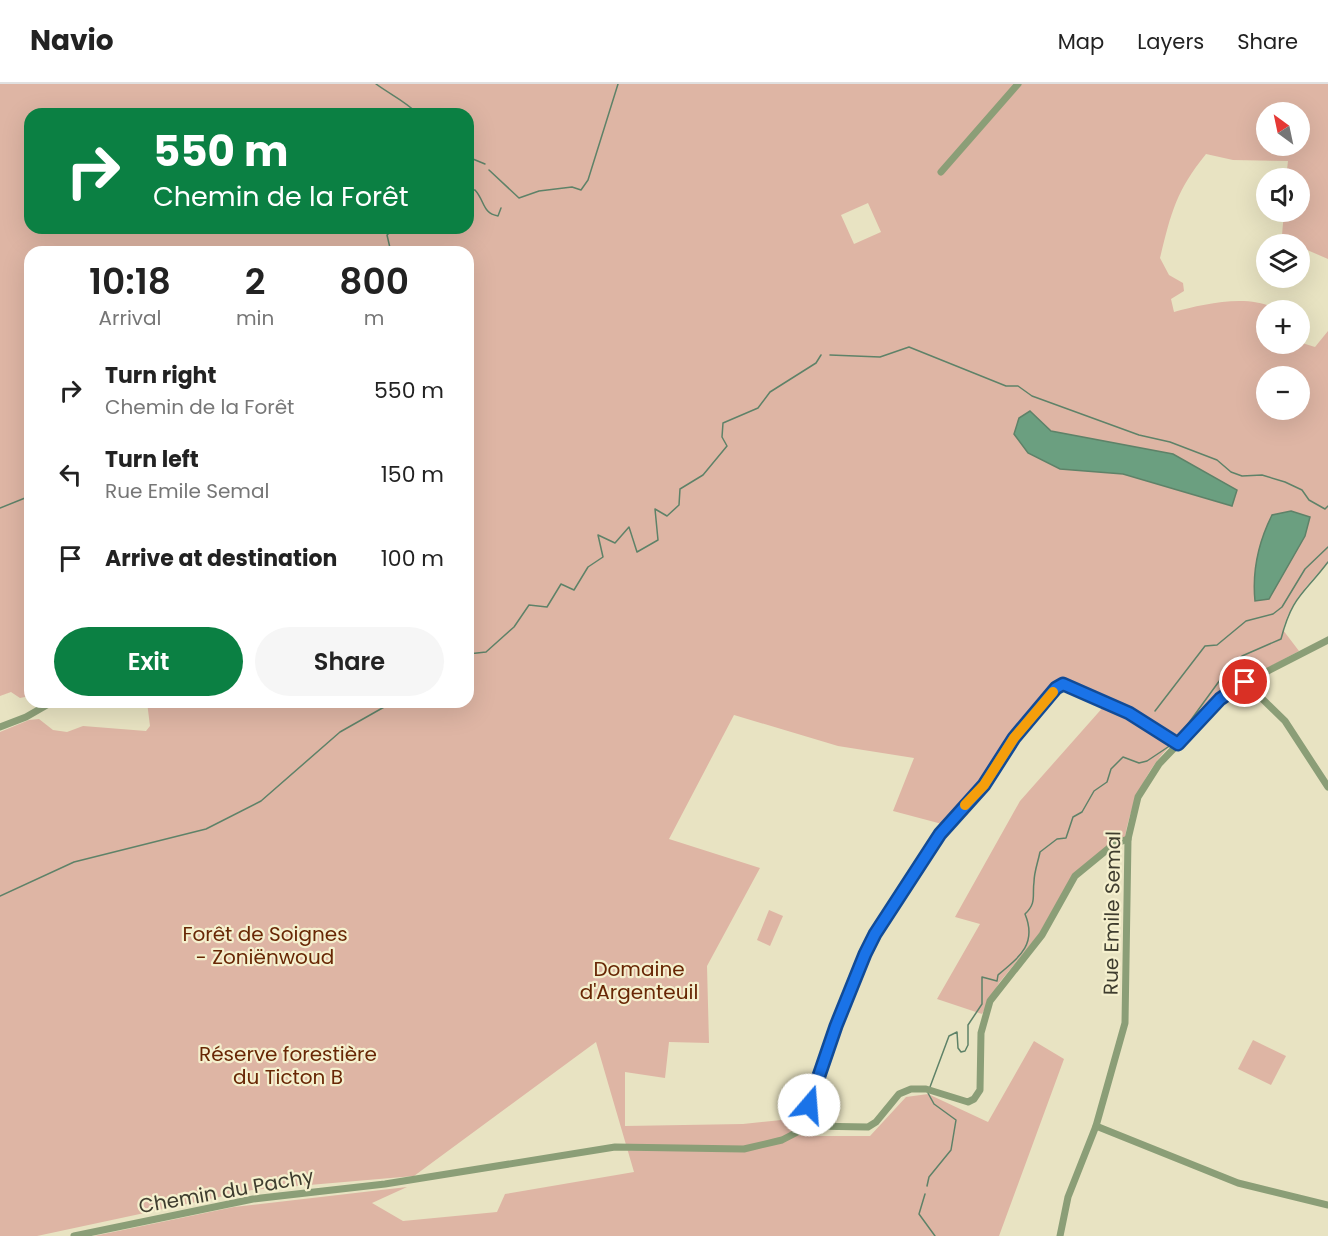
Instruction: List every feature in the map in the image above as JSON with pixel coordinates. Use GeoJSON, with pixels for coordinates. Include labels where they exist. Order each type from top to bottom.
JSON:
{"type":"FeatureCollection","features":[{"type":"Feature","properties":{"kind":"street"},"geometry":{"type":"LineString","coordinates":[[941,172],[1018,84]]}},
{"type":"Feature","properties":{"kind":"street","name":"Rue Emile Semal"},"geometry":{"type":"LineString","coordinates":[[1060,1236],[1071,1187],[1096,1126],[1125,1023],[1128,839],[1131,817],[1142,789],[1158,764],[1220,699],[1245,682],[1328,640]]}},
{"type":"Feature","properties":{"kind":"street"},"geometry":{"type":"LineString","coordinates":[[1245,682],[1284,721],[1328,787]]}},
{"type":"Feature","properties":{"kind":"street"},"geometry":{"type":"LineString","coordinates":[[1128,839],[1114,844],[1076,876],[1042,935],[990,1001],[981,1033],[980,1090],[974,1099],[968,1102],[960,1101],[934,1091],[911,1089],[899,1095],[876,1122],[868,1127],[809,1126],[809,1105],[814,1088],[852,984],[875,934],[940,834],[984,785],[1014,738],[1060,685],[1104,700],[1178,744]]}},
{"type":"Feature","properties":{"kind":"street"},"geometry":{"type":"LineString","coordinates":[[0,727],[42,708]]}},
{"type":"Feature","properties":{"kind":"street","name":"Chemin du Pachy"},"geometry":{"type":"LineString","coordinates":[[74,1236],[253,1199],[385,1184],[615,1147],[744,1149],[782,1140],[809,1126]]}},
{"type":"Feature","properties":{"kind":"street"},"geometry":{"type":"LineString","coordinates":[[1096,1126],[1238,1183],[1328,1205]]}},
{"type":"Feature","properties":{"kind":"green space","name":"Forêt de Soignes - Zoniënwoud"},"geometry":{"type":"Polygon","coordinates":[[[0,84],[1328,84],[1328,259],[1310,251],[1310,234],[1282,234],[1283,222],[1310,222],[1310,168],[1287,168],[1288,161],[1233,160],[1206,154],[1181,191],[1160,258],[1169,275],[1183,283],[1184,291],[1171,299],[1174,312],[1227,302],[1256,302],[1256,354],[1310,354],[1310,345],[1315,347],[1328,331],[1328,562],[1301,593],[1286,620],[1283,630],[1299,651],[1228,689],[1194,722],[1192,721],[1177,739],[1110,699],[1062,682],[982,784],[942,824],[893,811],[914,758],[838,746],[734,715],[669,839],[760,868],[707,966],[709,1043],[669,1042],[665,1078],[625,1072],[625,1126],[743,1124],[801,1118],[801,1136],[870,1136],[906,1097],[928,1094],[988,1122],[1034,1041],[1064,1059],[999,1236],[94,1236],[234,1207],[407,1187],[372,1203],[403,1221],[497,1212],[505,1194],[634,1172],[596,1042],[414,1176],[252,1190],[37,1236],[0,1236],[0,732],[29,720],[39,719],[53,730],[67,732],[83,726],[146,731],[150,726],[148,708],[474,708],[474,246],[24,246],[24,697],[20,698],[11,692],[0,696],[0,84]],[[868,203],[841,215],[854,244],[881,232],[868,203]],[[1030,411],[1060,469],[1123,474],[1231,506],[1051,431],[1030,411]]]}},
{"type":"Feature","properties":{"kind":"green space"},"geometry":{"type":"Polygon","coordinates":[[[1105,705],[1171,745],[1162,754],[1141,786],[1131,811],[1125,837],[1113,841],[1073,874],[1039,934],[999,983],[982,1014],[937,999],[980,924],[955,917],[1020,801],[1105,705]]]}},
{"type":"Feature","properties":{"kind":"green space"},"geometry":{"type":"Polygon","coordinates":[[[769,910],[783,916],[770,946],[757,940],[769,910]]]}},
{"type":"Feature","properties":{"kind":"green space"},"geometry":{"type":"Polygon","coordinates":[[[1253,1040],[1286,1056],[1271,1085],[1238,1069],[1253,1040]]]}},
{"type":"Feature","properties":{"kind":"shaded area"},"geometry":{"type":"Polygon","coordinates":[[[1030,411],[1051,431],[1173,454],[1237,490],[1232,506],[1123,474],[1060,469],[1028,453],[1014,434],[1019,418],[1030,411]]]}},
{"type":"Feature","properties":{"kind":"shaded area"},"geometry":{"type":"Polygon","coordinates":[[[1291,511],[1310,517],[1305,536],[1269,599],[1255,601],[1255,568],[1267,526],[1272,515],[1291,511]]]}},
{"type":"Feature","properties":{"kind":"waterway"},"geometry":{"type":"LineString","coordinates":[[376,84],[410,108]]}},
{"type":"Feature","properties":{"kind":"waterway"},"geometry":{"type":"LineString","coordinates":[[489,170],[519,198],[539,191],[572,187],[581,190],[588,180],[618,84]]}},
{"type":"Feature","properties":{"kind":"waterway"},"geometry":{"type":"LineString","coordinates":[[474,159],[485,164]]}},
{"type":"Feature","properties":{"kind":"waterway"},"geometry":{"type":"LineString","coordinates":[[474,190],[489,212],[498,216],[501,208]]}},
{"type":"Feature","properties":{"kind":"waterway"},"geometry":{"type":"LineString","coordinates":[[388,234],[390,246]]}},
{"type":"Feature","properties":{"kind":"waterway"},"geometry":{"type":"LineString","coordinates":[[830,355],[880,357],[909,347],[1006,386],[1018,386],[1032,396],[1139,435],[1170,442],[1217,460],[1231,472],[1242,476],[1262,475],[1285,482],[1302,490],[1309,500],[1325,509],[1328,506]]}},
{"type":"Feature","properties":{"kind":"waterway"},"geometry":{"type":"LineString","coordinates":[[474,653],[486,652],[514,627],[529,605],[547,607],[561,584],[574,590],[588,567],[603,557],[598,535],[615,543],[629,527],[637,552],[658,540],[655,509],[667,516],[679,505],[680,489],[703,475],[727,446],[722,437],[723,423],[758,408],[770,392],[816,363],[821,355]]}},
{"type":"Feature","properties":{"kind":"waterway"},"geometry":{"type":"LineString","coordinates":[[0,508],[24,498]]}},
{"type":"Feature","properties":{"kind":"waterway"},"geometry":{"type":"LineString","coordinates":[[1155,711],[1205,646],[1217,645],[1246,621],[1273,614],[1282,607],[1305,569],[1328,547]]}},
{"type":"Feature","properties":{"kind":"waterway"},"geometry":{"type":"LineString","coordinates":[[1177,739],[1228,669],[1242,656],[1281,639],[1294,604],[1328,562]]}},
{"type":"Feature","properties":{"kind":"waterway"},"geometry":{"type":"LineString","coordinates":[[0,896],[74,862],[206,829],[261,801],[340,732],[382,708]]}},
{"type":"Feature","properties":{"kind":"waterway"},"geometry":{"type":"LineString","coordinates":[[930,1087],[949,1036],[957,1032],[958,1048],[961,1052],[965,1051],[968,1045],[968,1025],[982,1004],[982,977],[997,981],[998,975],[1014,962],[1025,948],[1029,933],[1025,914],[1033,902],[1035,874],[1040,852],[1057,839],[1066,838],[1073,817],[1082,812],[1094,791],[1107,782],[1111,769],[1123,757],[1139,763],[1147,761],[1171,745]]}},
{"type":"Feature","properties":{"kind":"waterway"},"geometry":{"type":"LineString","coordinates":[[927,1186],[929,1177],[951,1150],[956,1120],[934,1104],[928,1093]]}},
{"type":"Feature","properties":{"kind":"waterway"},"geometry":{"type":"LineString","coordinates":[[925,1194],[919,1214],[935,1236]]}},
{"type":"Feature","properties":{"kind":"slow traffic"},"geometry":{"type":"LineString","coordinates":[[965,805],[984,785],[1014,738],[1053,692]]}},
{"type":"Feature","properties":{"kind":"route"},"geometry":{"type":"LineString","coordinates":[[809,1105],[836,1026],[875,934],[940,834],[984,785],[1014,738],[1056,688],[1063,684],[1104,700],[1178,744],[1220,699],[1245,682]]}},
{"type":"Feature","properties":{"kind":"park label","name":"Domaine d'Argenteuil"},"geometry":{"type":"Point","coordinates":[639,980]}},
{"type":"Feature","properties":{"kind":"park label","name":"Réserve forestière du Ticton B"},"geometry":{"type":"Point","coordinates":[288,1066]}}]}
